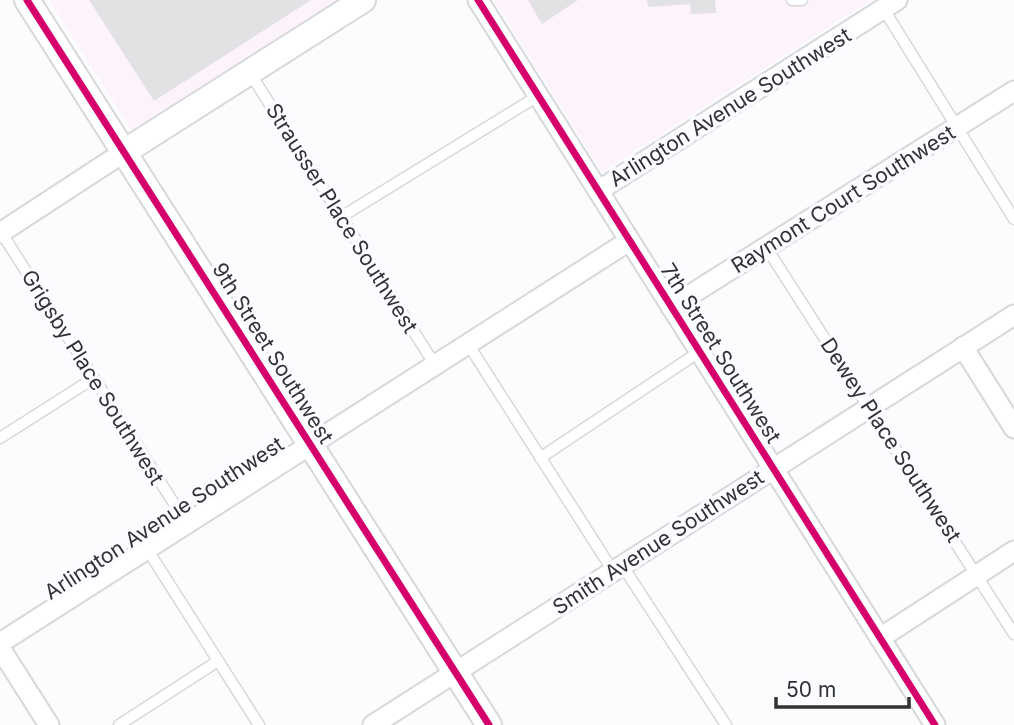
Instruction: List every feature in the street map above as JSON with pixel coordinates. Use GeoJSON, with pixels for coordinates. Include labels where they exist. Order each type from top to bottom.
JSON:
{"type":"FeatureCollection","features":[{"type":"Feature","properties":{"kind":"street","name":"9th Street Southwest"},"geometry":{"type":"LineString","coordinates":[[27,0],[489,725]]}},
{"type":"Feature","properties":{"kind":"street"},"geometry":{"type":"LineString","coordinates":[[0,231],[363,0]]}},
{"type":"Feature","properties":{"kind":"street","name":"7th Street Southwest"},"geometry":{"type":"LineString","coordinates":[[478,0],[934,725]]}},
{"type":"Feature","properties":{"kind":"street","name":"Arlington Avenue Southwest"},"geometry":{"type":"LineString","coordinates":[[598,191],[887,3]]}},
{"type":"Feature","properties":{"kind":"street","name":"Raymont Court Southwest"},"geometry":{"type":"LineString","coordinates":[[671,307],[1014,91]]}},
{"type":"Feature","properties":{"kind":"street","name":"Arlington Avenue Southwest"},"geometry":{"type":"LineString","coordinates":[[0,646],[629,241]]}},
{"type":"Feature","properties":{"kind":"street","name":"Smith Avenue Southwest"},"geometry":{"type":"LineString","coordinates":[[373,725],[1014,315]]}},
{"type":"Feature","properties":{"kind":"street"},"geometry":{"type":"LineString","coordinates":[[963,347],[1014,428]]}},
{"type":"Feature","properties":{"kind":"street"},"geometry":{"type":"LineString","coordinates":[[880,638],[1014,551]]}},
{"type":"Feature","properties":{"kind":"street"},"geometry":{"type":"LineString","coordinates":[[0,646],[49,725]]}},
{"type":"Feature","properties":{"kind":"lane"},"geometry":{"type":"LineString","coordinates":[[887,3],[957,128],[1014,219]]}},
{"type":"Feature","properties":{"kind":"lane","name":"Strausser Place Southwest"},"geometry":{"type":"LineString","coordinates":[[249,72],[435,365]]}},
{"type":"Feature","properties":{"kind":"lane"},"geometry":{"type":"LineString","coordinates":[[341,217],[538,96]]}},
{"type":"Feature","properties":{"kind":"lane","name":"Grigsby Place Southwest"},"geometry":{"type":"LineString","coordinates":[[0,231],[187,524]]}},
{"type":"Feature","properties":{"kind":"lane","name":"Dewey Place Southwest"},"geometry":{"type":"LineString","coordinates":[[766,247],[1014,634]]}},
{"type":"Feature","properties":{"kind":"lane"},"geometry":{"type":"LineString","coordinates":[[468,344],[540,458],[726,725]]}},
{"type":"Feature","properties":{"kind":"lane"},"geometry":{"type":"LineString","coordinates":[[540,458],[699,352]]}},
{"type":"Feature","properties":{"kind":"lane"},"geometry":{"type":"LineString","coordinates":[[0,438],[94,378]]}},
{"type":"Feature","properties":{"kind":"lane"},"geometry":{"type":"LineString","coordinates":[[147,549],[259,725]]}},
{"type":"Feature","properties":{"kind":"lane"},"geometry":{"type":"LineString","coordinates":[[119,725],[218,661]]}},
{"type":"Feature","properties":{"kind":"shaded area"},"geometry":{"type":"Polygon","coordinates":[[[49,0],[340,0],[133,132],[49,0]]]}},
{"type":"Feature","properties":{"kind":"shaded area"},"geometry":{"type":"Polygon","coordinates":[[[494,0],[871,0],[602,172],[494,0]]]}},
{"type":"Feature","properties":{"kind":"building"},"geometry":{"type":"Polygon","coordinates":[[[89,0],[311,0],[154,101],[89,0]]]}},
{"type":"Feature","properties":{"kind":"building"},"geometry":{"type":"Polygon","coordinates":[[[528,0],[578,0],[542,24],[528,0]]]}},
{"type":"Feature","properties":{"kind":"building"},"geometry":{"type":"Polygon","coordinates":[[[647,0],[715,0],[716,13],[691,14],[690,4],[648,7],[647,0]]]}},
{"type":"Feature","properties":{"kind":"cycle path"},"geometry":{"type":"LineString","coordinates":[[27,0],[489,725]]}},
{"type":"Feature","properties":{"kind":"cycle path"},"geometry":{"type":"LineString","coordinates":[[478,0],[935,725]]}}]}
